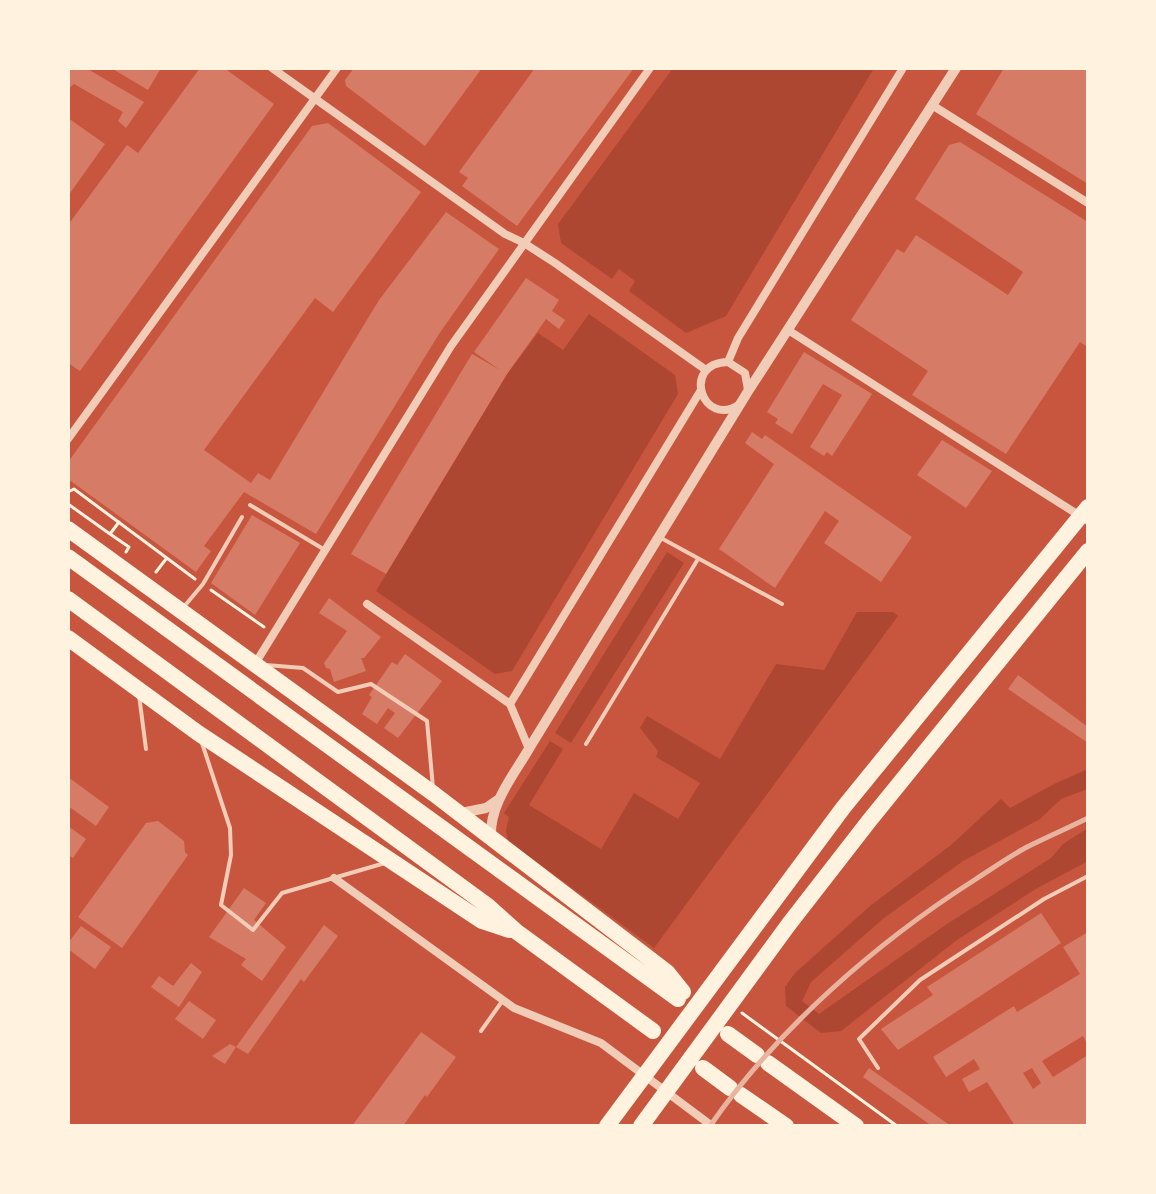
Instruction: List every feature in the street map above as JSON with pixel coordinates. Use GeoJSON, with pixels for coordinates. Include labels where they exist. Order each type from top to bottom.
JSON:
{"type":"FeatureCollection","features":[{"type":"Feature","properties":{"kind":"highway"},"geometry":{"type":"LineString","coordinates":[[607,1126],[843,808],[1088,507]]}},
{"type":"Feature","properties":{"kind":"highway"},"geometry":{"type":"LineString","coordinates":[[68,529],[434,794],[667,972],[681,995],[68,557]]}},
{"type":"Feature","properties":{"kind":"highway"},"geometry":{"type":"LineString","coordinates":[[641,1126],[869,821],[1088,551]]}},
{"type":"Feature","properties":{"kind":"highway"},"geometry":{"type":"LineString","coordinates":[[68,599],[488,906],[517,932],[653,1031]]}},
{"type":"Feature","properties":{"kind":"highway"},"geometry":{"type":"LineString","coordinates":[[68,638],[198,733],[482,921],[517,932]]}},
{"type":"Feature","properties":{"kind":"highway"},"geometry":{"type":"LineString","coordinates":[[728,1034],[856,1126]]}},
{"type":"Feature","properties":{"kind":"highway"},"geometry":{"type":"LineString","coordinates":[[703,1068],[779,1123]]}},
{"type":"Feature","properties":{"kind":"street"},"geometry":{"type":"LineString","coordinates":[[272,68],[505,234],[524,243],[706,370]]}},
{"type":"Feature","properties":{"kind":"street"},"geometry":{"type":"LineString","coordinates":[[68,439],[337,68]]}},
{"type":"Feature","properties":{"kind":"street"},"geometry":{"type":"LineString","coordinates":[[255,664],[451,346],[650,68]]}},
{"type":"Feature","properties":{"kind":"street"},"geometry":{"type":"LineString","coordinates":[[728,362],[738,338],[903,68]]}},
{"type":"Feature","properties":{"kind":"street"},"geometry":{"type":"LineString","coordinates":[[491,839],[491,826],[499,799],[529,749],[788,330],[956,68]]}},
{"type":"Feature","properties":{"kind":"street"},"geometry":{"type":"LineString","coordinates":[[932,105],[1088,203]]}},
{"type":"Feature","properties":{"kind":"street"},"geometry":{"type":"LineString","coordinates":[[788,330],[1088,521]]}},
{"type":"Feature","properties":{"kind":"street"},"geometry":{"type":"LineString","coordinates":[[510,704],[701,390],[706,370],[720,362],[728,362],[745,373],[746,397],[733,409],[719,410],[707,402],[701,390]]}},
{"type":"Feature","properties":{"kind":"street"},"geometry":{"type":"LineString","coordinates":[[367,604],[510,704],[529,749]]}},
{"type":"Feature","properties":{"kind":"street"},"geometry":{"type":"LineString","coordinates":[[457,814],[486,808],[499,799]]}},
{"type":"Feature","properties":{"kind":"street"},"geometry":{"type":"LineString","coordinates":[[334,878],[514,1008],[601,1043],[712,1126]]}},
{"type":"Feature","properties":{"kind":"lane"},"geometry":{"type":"LineString","coordinates":[[250,505],[325,550]]}},
{"type":"Feature","properties":{"kind":"lane"},"geometry":{"type":"LineString","coordinates":[[181,611],[203,584],[242,517]]}},
{"type":"Feature","properties":{"kind":"lane"},"geometry":{"type":"LineString","coordinates":[[659,537],[782,604]]}},
{"type":"Feature","properties":{"kind":"lane"},"geometry":{"type":"LineString","coordinates":[[586,744],[698,559]]}},
{"type":"Feature","properties":{"kind":"lane"},"geometry":{"type":"LineString","coordinates":[[255,664],[303,668],[338,692],[371,684],[427,721],[434,794]]}},
{"type":"Feature","properties":{"kind":"lane"},"geometry":{"type":"LineString","coordinates":[[138,689],[146,749]]}},
{"type":"Feature","properties":{"kind":"lane"},"geometry":{"type":"LineString","coordinates":[[198,733],[230,828],[231,855],[221,905],[253,930],[282,893],[394,861]]}},
{"type":"Feature","properties":{"kind":"lane"},"geometry":{"type":"LineString","coordinates":[[878,1068],[859,1039],[920,980],[1044,899],[1088,876]]}},
{"type":"Feature","properties":{"kind":"lane"},"geometry":{"type":"LineString","coordinates":[[481,1031],[503,1000]]}},
{"type":"Feature","properties":{"kind":"path"},"geometry":{"type":"LineString","coordinates":[[68,492],[74,489],[273,634]]}},
{"type":"Feature","properties":{"kind":"path"},"geometry":{"type":"LineString","coordinates":[[68,504],[110,534],[119,522]]}},
{"type":"Feature","properties":{"kind":"path"},"geometry":{"type":"LineString","coordinates":[[741,1012],[897,1126]]}},
{"type":"Feature","properties":{"kind":"shaded area"},"geometry":{"type":"Polygon","coordinates":[[[673,68],[874,68],[726,316],[686,333],[629,291],[635,281],[619,269],[612,279],[561,243],[558,224],[673,68]]]}},
{"type":"Feature","properties":{"kind":"shaded area"},"geometry":{"type":"Polygon","coordinates":[[[589,314],[675,375],[678,394],[512,671],[495,674],[376,591],[507,374],[538,333],[563,350],[589,314]]]}},
{"type":"Feature","properties":{"kind":"shaded area"},"geometry":{"type":"Polygon","coordinates":[[[667,552],[684,563],[571,743],[555,733],[667,552]]]}},
{"type":"Feature","properties":{"kind":"shaded area"},"geometry":{"type":"Polygon","coordinates":[[[857,612],[893,612],[898,616],[654,948],[508,841],[506,830],[509,817],[504,813],[550,741],[563,749],[529,805],[601,849],[634,793],[678,819],[700,783],[656,757],[658,751],[640,728],[647,716],[720,759],[776,664],[824,670],[857,612]]]}},
{"type":"Feature","properties":{"kind":"shaded area"},"geometry":{"type":"Polygon","coordinates":[[[1088,769],[1088,789],[1061,799],[1040,819],[963,861],[884,918],[811,982],[802,1001],[819,1014],[947,924],[1051,858],[1063,844],[1088,828],[1088,861],[1034,890],[957,940],[841,1031],[821,1033],[786,1006],[785,987],[795,973],[870,906],[951,845],[1001,799],[1010,808],[1088,769]]]}},
{"type":"Feature","properties":{"kind":"building"},"geometry":{"type":"Polygon","coordinates":[[[68,68],[86,68],[144,102],[126,128],[118,121],[123,112],[74,84],[68,89],[68,68]]]}},
{"type":"Feature","properties":{"kind":"building"},"geometry":{"type":"Polygon","coordinates":[[[111,68],[161,68],[148,90],[111,68]]]}},
{"type":"Feature","properties":{"kind":"building"},"geometry":{"type":"Polygon","coordinates":[[[200,68],[224,68],[274,104],[80,371],[68,363],[68,225],[127,145],[138,153],[200,68]]]}},
{"type":"Feature","properties":{"kind":"building"},"geometry":{"type":"Polygon","coordinates":[[[354,68],[482,68],[425,146],[346,86],[345,80],[354,68]]]}},
{"type":"Feature","properties":{"kind":"building"},"geometry":{"type":"Polygon","coordinates":[[[535,68],[634,68],[517,226],[462,186],[468,178],[459,172],[535,68]]]}},
{"type":"Feature","properties":{"kind":"building"},"geometry":{"type":"Polygon","coordinates":[[[1004,68],[1088,68],[1088,184],[976,114],[1004,68]]]}},
{"type":"Feature","properties":{"kind":"building"},"geometry":{"type":"Polygon","coordinates":[[[68,118],[105,144],[68,196],[68,118]]]}},
{"type":"Feature","properties":{"kind":"building"},"geometry":{"type":"Polygon","coordinates":[[[328,123],[421,192],[333,312],[315,298],[204,450],[251,483],[258,473],[270,480],[379,300],[446,212],[499,249],[439,334],[316,534],[244,492],[204,546],[211,551],[196,572],[68,479],[68,462],[312,126],[328,123]]]}},
{"type":"Feature","properties":{"kind":"building"},"geometry":{"type":"Polygon","coordinates":[[[960,142],[1088,222],[1088,343],[1086,346],[1080,342],[1006,454],[912,395],[928,371],[851,320],[897,249],[904,253],[916,235],[1008,295],[1023,272],[915,199],[949,145],[960,142]]]}},
{"type":"Feature","properties":{"kind":"building"},"geometry":{"type":"Polygon","coordinates":[[[526,278],[559,300],[552,311],[565,320],[559,329],[546,319],[507,374],[386,574],[351,554],[472,354],[500,370],[474,352],[526,278]]]}},
{"type":"Feature","properties":{"kind":"building"},"geometry":{"type":"Polygon","coordinates":[[[804,352],[872,394],[832,456],[827,452],[824,456],[810,447],[842,395],[823,384],[792,434],[775,423],[778,419],[767,412],[804,352]]]}},
{"type":"Feature","properties":{"kind":"building"},"geometry":{"type":"Polygon","coordinates":[[[752,432],[762,439],[765,435],[912,537],[881,582],[824,543],[839,521],[825,511],[775,588],[719,549],[774,464],[745,443],[752,432]]]}},
{"type":"Feature","properties":{"kind":"building"},"geometry":{"type":"Polygon","coordinates":[[[942,440],[992,471],[966,508],[917,475],[942,440]]]}},
{"type":"Feature","properties":{"kind":"building"},"geometry":{"type":"Polygon","coordinates":[[[252,515],[300,543],[255,615],[211,583],[252,515]]]}},
{"type":"Feature","properties":{"kind":"building"},"geometry":{"type":"Polygon","coordinates":[[[329,598],[381,637],[361,658],[366,671],[334,682],[330,669],[324,663],[347,631],[319,613],[329,598]]]}},
{"type":"Feature","properties":{"kind":"building"},"geometry":{"type":"Polygon","coordinates":[[[405,654],[442,681],[398,738],[384,728],[395,713],[388,708],[377,724],[362,714],[372,697],[369,695],[392,662],[397,665],[405,654]]]}},
{"type":"Feature","properties":{"kind":"building"},"geometry":{"type":"Polygon","coordinates":[[[1018,675],[1088,727],[1088,743],[1008,689],[1018,675]]]}},
{"type":"Feature","properties":{"kind":"building"},"geometry":{"type":"Polygon","coordinates":[[[68,777],[109,807],[96,826],[68,806],[68,777]]]}},
{"type":"Feature","properties":{"kind":"building"},"geometry":{"type":"Polygon","coordinates":[[[158,821],[184,841],[188,855],[122,948],[78,917],[146,823],[158,821]]]}},
{"type":"Feature","properties":{"kind":"building"},"geometry":{"type":"Polygon","coordinates":[[[68,826],[86,839],[73,858],[68,855],[68,826]]]}},
{"type":"Feature","properties":{"kind":"building"},"geometry":{"type":"Polygon","coordinates":[[[244,888],[266,903],[254,920],[286,947],[262,981],[241,965],[246,959],[209,937],[244,888]]]}},
{"type":"Feature","properties":{"kind":"building"},"geometry":{"type":"Polygon","coordinates":[[[1041,913],[1061,943],[898,1050],[881,1029],[933,995],[927,987],[1041,913]]]}},
{"type":"Feature","properties":{"kind":"building"},"geometry":{"type":"Polygon","coordinates":[[[324,925],[338,936],[304,982],[301,979],[248,1054],[236,1047],[324,925]]]}},
{"type":"Feature","properties":{"kind":"building"},"geometry":{"type":"Polygon","coordinates":[[[81,926],[111,947],[95,969],[68,949],[68,943],[81,926]]]}},
{"type":"Feature","properties":{"kind":"building"},"geometry":{"type":"Polygon","coordinates":[[[1088,932],[1088,1045],[1083,1036],[1042,1061],[1053,1077],[1088,1055],[1088,1126],[1015,1126],[987,1082],[969,1092],[962,1079],[980,1069],[974,1059],[946,1077],[933,1057],[1014,1006],[1017,1012],[1080,974],[1063,947],[1088,932]],[[1032,1068],[1023,1073],[1033,1089],[1041,1083],[1032,1068]]]}},
{"type":"Feature","properties":{"kind":"building"},"geometry":{"type":"Polygon","coordinates":[[[191,963],[202,972],[179,1007],[151,987],[159,976],[173,986],[191,963]]]}},
{"type":"Feature","properties":{"kind":"building"},"geometry":{"type":"Polygon","coordinates":[[[189,1001],[216,1020],[203,1039],[175,1019],[189,1001]]]}},
{"type":"Feature","properties":{"kind":"building"},"geometry":{"type":"Polygon","coordinates":[[[421,1032],[456,1057],[427,1097],[425,1095],[403,1126],[352,1126],[421,1032]]]}},
{"type":"Feature","properties":{"kind":"building"},"geometry":{"type":"Polygon","coordinates":[[[230,1044],[236,1047],[225,1064],[212,1056],[230,1044]]]}},
{"type":"Feature","properties":{"kind":"building"},"geometry":{"type":"Polygon","coordinates":[[[869,1068],[951,1126],[932,1126],[863,1077],[869,1068]]]}},
{"type":"Feature","properties":{"kind":"railway"},"geometry":{"type":"LineString","coordinates":[[710,1126],[766,1055],[866,959],[939,904],[1008,858],[1088,818]]}}]}
